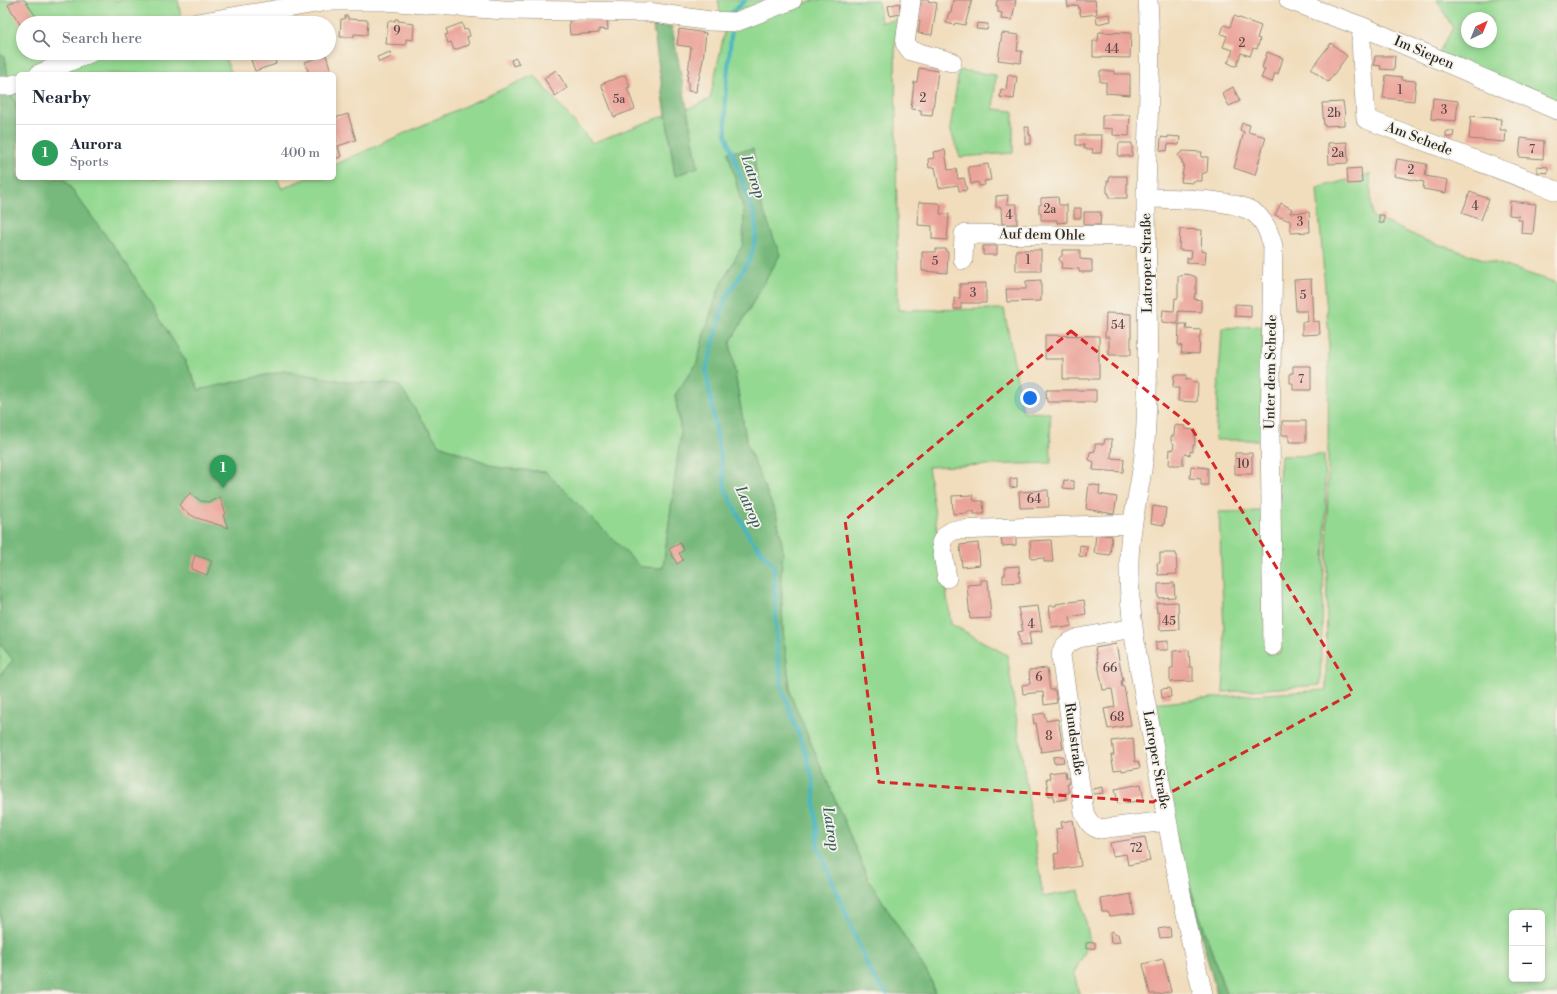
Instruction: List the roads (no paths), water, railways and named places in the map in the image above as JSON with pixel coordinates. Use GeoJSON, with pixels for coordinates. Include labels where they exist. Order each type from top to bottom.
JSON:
{"type":"FeatureCollection","features":[{"type":"Feature","properties":{"kind":"street"},"geometry":{"type":"LineString","coordinates":[[237,16],[327,0],[385,1],[504,10],[648,12],[727,22],[792,0]]}},
{"type":"Feature","properties":{"kind":"street"},"geometry":{"type":"LineString","coordinates":[[911,0],[905,43],[908,49],[952,62]]}},
{"type":"Feature","properties":{"kind":"street","name":"Latroper Straße"},"geometry":{"type":"LineString","coordinates":[[1148,0],[1146,198],[1148,387],[1145,448],[1132,524],[1129,562],[1133,628],[1167,821],[1190,939],[1203,994]]}},
{"type":"Feature","properties":{"kind":"street","name":"Im Siepen"},"geometry":{"type":"LineString","coordinates":[[1289,0],[1362,27],[1557,110]]}},
{"type":"Feature","properties":{"kind":"street","name":"Am Schede"},"geometry":{"type":"LineString","coordinates":[[1362,27],[1361,41],[1366,119],[1557,191]]}},
{"type":"Feature","properties":{"kind":"street"},"geometry":{"type":"LineString","coordinates":[[43,72],[73,60]]}},
{"type":"Feature","properties":{"kind":"street"},"geometry":{"type":"LineString","coordinates":[[0,86],[9,86],[16,84]]}},
{"type":"Feature","properties":{"kind":"street","name":"Unter dem Schede"},"geometry":{"type":"LineString","coordinates":[[1146,198],[1231,204],[1253,212],[1264,223],[1269,232],[1272,246],[1270,434],[1273,646]]}},
{"type":"Feature","properties":{"kind":"street","name":"Auf dem Ohle"},"geometry":{"type":"LineString","coordinates":[[963,260],[964,234],[1147,236]]}},
{"type":"Feature","properties":{"kind":"street"},"geometry":{"type":"LineString","coordinates":[[947,578],[941,543],[943,538],[950,531],[1024,526],[1132,524]]}},
{"type":"Feature","properties":{"kind":"street","name":"Rundstraße"},"geometry":{"type":"LineString","coordinates":[[1133,628],[1079,638],[1070,641],[1062,650],[1061,656],[1084,812],[1088,822],[1093,827],[1100,829],[1167,821]]}},
{"type":"Feature","properties":{"kind":"waterway","name":"Latrop"},"geometry":{"type":"LineString","coordinates":[[730,15],[745,0]]}},
{"type":"Feature","properties":{"kind":"waterway","name":"Latrop"},"geometry":{"type":"LineString","coordinates":[[732,27],[725,98],[726,135],[755,217],[756,236],[751,257],[725,300],[706,370],[726,491],[750,538],[774,566],[777,651],[783,692],[806,754],[813,780],[818,847],[872,976],[887,994]]}},
{"type":"Feature","properties":{"kind":"place","name":"Aurora"},"geometry":{"type":"Point","coordinates":[223,488]}}]}
